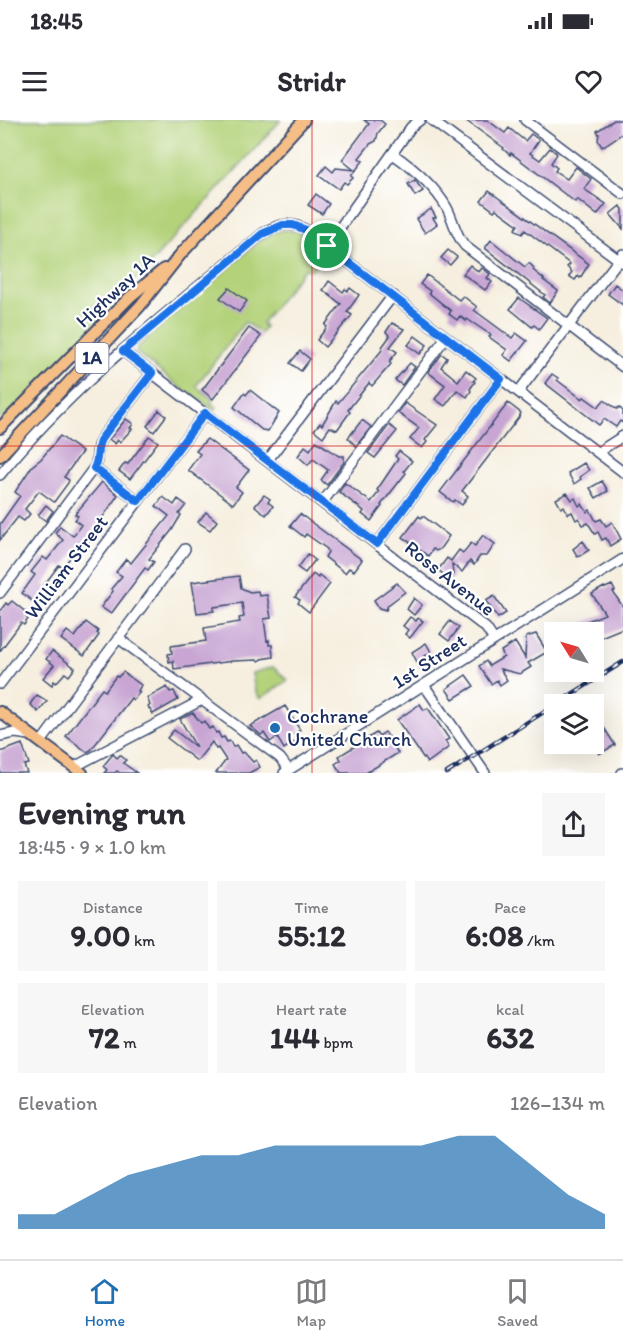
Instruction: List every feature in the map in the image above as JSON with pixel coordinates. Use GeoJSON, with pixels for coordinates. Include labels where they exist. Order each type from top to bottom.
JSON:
{"type":"FeatureCollection","features":[{"type":"Feature","properties":{"kind":"main road","name":"Highway 1A"},"geometry":{"type":"LineString","coordinates":[[0,456],[141,306],[180,255],[304,120]]}},
{"type":"Feature","properties":{"kind":"main road","name":"Highway 1A"},"geometry":{"type":"LineString","coordinates":[[0,428],[130,297],[180,255]]}},
{"type":"Feature","properties":{"kind":"main road"},"geometry":{"type":"LineString","coordinates":[[0,712],[78,770]]}},
{"type":"Feature","properties":{"kind":"street"},"geometry":{"type":"LineString","coordinates":[[431,120],[622,259],[519,391]]}},
{"type":"Feature","properties":{"kind":"street"},"geometry":{"type":"LineString","coordinates":[[525,120],[623,194]]}},
{"type":"Feature","properties":{"kind":"street"},"geometry":{"type":"LineString","coordinates":[[327,246],[393,153],[419,121]]}},
{"type":"Feature","properties":{"kind":"street"},"geometry":{"type":"LineString","coordinates":[[393,153],[416,170],[442,201],[456,233],[465,246],[623,367]]}},
{"type":"Feature","properties":{"kind":"street"},"geometry":{"type":"LineString","coordinates":[[0,475],[71,398],[123,351],[270,229],[283,225],[298,226],[327,246],[623,472]]}},
{"type":"Feature","properties":{"kind":"street"},"geometry":{"type":"LineString","coordinates":[[267,461],[394,296]]}},
{"type":"Feature","properties":{"kind":"street"},"geometry":{"type":"LineString","coordinates":[[322,503],[446,337]]}},
{"type":"Feature","properties":{"kind":"street","name":"Ross Avenue"},"geometry":{"type":"LineString","coordinates":[[123,351],[486,628],[494,640]]}},
{"type":"Feature","properties":{"kind":"street"},"geometry":{"type":"LineString","coordinates":[[0,593],[94,468],[101,439],[152,373]]}},
{"type":"Feature","properties":{"kind":"street"},"geometry":{"type":"LineString","coordinates":[[377,544],[501,379]]}},
{"type":"Feature","properties":{"kind":"street","name":"William Street"},"geometry":{"type":"LineString","coordinates":[[0,684],[205,413]]}},
{"type":"Feature","properties":{"kind":"street"},"geometry":{"type":"LineString","coordinates":[[598,452],[623,436]]}},
{"type":"Feature","properties":{"kind":"street"},"geometry":{"type":"LineString","coordinates":[[94,468],[138,501]]}},
{"type":"Feature","properties":{"kind":"street"},"geometry":{"type":"LineString","coordinates":[[0,736],[20,733],[37,739],[118,638],[185,549]]}},
{"type":"Feature","properties":{"kind":"street","name":"1st Street"},"geometry":{"type":"LineString","coordinates":[[286,772],[623,559]]}},
{"type":"Feature","properties":{"kind":"street"},"geometry":{"type":"LineString","coordinates":[[118,638],[280,758],[286,772]]}},
{"type":"Feature","properties":{"kind":"street"},"geometry":{"type":"LineString","coordinates":[[424,685],[485,773]]}},
{"type":"Feature","properties":{"kind":"street"},"geometry":{"type":"LineString","coordinates":[[78,770],[202,700]]}},
{"type":"Feature","properties":{"kind":"green space"},"geometry":{"type":"Polygon","coordinates":[[[0,120],[281,120],[98,321],[0,424],[0,120]]]}},
{"type":"Feature","properties":{"kind":"green space"},"geometry":{"type":"Polygon","coordinates":[[[284,230],[298,231],[309,238],[307,241],[324,253],[311,270],[304,269],[262,323],[265,327],[261,333],[245,322],[196,386],[213,400],[211,403],[217,407],[215,411],[189,392],[187,393],[136,352],[138,347],[160,327],[258,242],[272,233],[284,230]]]}},
{"type":"Feature","properties":{"kind":"green space"},"geometry":{"type":"Polygon","coordinates":[[[273,667],[288,680],[260,699],[255,691],[252,673],[273,667]]]}},
{"type":"Feature","properties":{"kind":"building"},"geometry":{"type":"Polygon","coordinates":[[[364,120],[380,120],[385,124],[378,133],[376,141],[370,144],[359,158],[363,161],[351,176],[353,178],[347,184],[344,182],[339,189],[319,175],[326,166],[333,172],[336,168],[354,170],[342,160],[369,124],[364,120]]]}},
{"type":"Feature","properties":{"kind":"building"},"geometry":{"type":"Polygon","coordinates":[[[465,120],[487,120],[505,133],[509,128],[525,141],[531,134],[539,140],[530,153],[540,160],[550,148],[557,154],[551,163],[557,168],[555,171],[567,179],[576,167],[591,179],[584,189],[606,204],[597,215],[577,199],[575,202],[465,120]]]}},
{"type":"Feature","properties":{"kind":"building"},"geometry":{"type":"Polygon","coordinates":[[[614,120],[623,120],[623,133],[602,147],[597,131],[614,120]]]}},
{"type":"Feature","properties":{"kind":"building"},"geometry":{"type":"Polygon","coordinates":[[[415,180],[423,191],[415,196],[408,184],[415,180]]]}},
{"type":"Feature","properties":{"kind":"building"},"geometry":{"type":"Polygon","coordinates":[[[489,191],[589,264],[580,278],[578,276],[575,280],[569,276],[572,272],[567,267],[570,264],[525,230],[522,234],[515,229],[518,225],[481,201],[489,191]]]}},
{"type":"Feature","properties":{"kind":"building"},"geometry":{"type":"Polygon","coordinates":[[[316,194],[329,204],[322,214],[308,205],[316,194]]]}},
{"type":"Feature","properties":{"kind":"building"},"geometry":{"type":"Polygon","coordinates":[[[620,206],[623,209],[623,229],[610,214],[620,206]]]}},
{"type":"Feature","properties":{"kind":"building"},"geometry":{"type":"Polygon","coordinates":[[[431,209],[437,224],[425,233],[416,219],[431,209]]]}},
{"type":"Feature","properties":{"kind":"building"},"geometry":{"type":"Polygon","coordinates":[[[491,240],[525,267],[529,263],[543,280],[558,291],[550,303],[543,297],[545,295],[485,248],[491,240]]]}},
{"type":"Feature","properties":{"kind":"building"},"geometry":{"type":"Polygon","coordinates":[[[448,250],[457,257],[450,265],[441,258],[448,250]]]}},
{"type":"Feature","properties":{"kind":"building"},"geometry":{"type":"Polygon","coordinates":[[[470,265],[479,272],[482,268],[490,274],[487,278],[492,282],[485,290],[463,274],[470,265]]]}},
{"type":"Feature","properties":{"kind":"building"},"geometry":{"type":"Polygon","coordinates":[[[427,275],[459,300],[463,296],[477,307],[474,310],[512,338],[516,333],[527,341],[511,361],[503,355],[507,350],[489,337],[491,335],[467,319],[466,321],[460,316],[457,320],[449,314],[451,311],[420,284],[427,275]]]}},
{"type":"Feature","properties":{"kind":"building"},"geometry":{"type":"Polygon","coordinates":[[[329,281],[343,292],[350,288],[359,295],[347,312],[352,315],[325,347],[317,340],[341,304],[323,290],[329,281]]]}},
{"type":"Feature","properties":{"kind":"building"},"geometry":{"type":"Polygon","coordinates":[[[615,284],[623,290],[623,305],[608,294],[615,284]]]}},
{"type":"Feature","properties":{"kind":"building"},"geometry":{"type":"Polygon","coordinates":[[[229,288],[247,301],[239,312],[220,298],[229,288]]]}},
{"type":"Feature","properties":{"kind":"building"},"geometry":{"type":"Polygon","coordinates":[[[519,298],[547,318],[539,329],[534,325],[532,327],[510,309],[519,298]]]}},
{"type":"Feature","properties":{"kind":"building"},"geometry":{"type":"Polygon","coordinates":[[[392,323],[404,329],[390,347],[397,352],[389,362],[391,364],[372,386],[369,383],[348,410],[350,412],[337,430],[330,427],[323,437],[314,430],[320,423],[322,425],[336,401],[338,403],[382,350],[390,336],[386,332],[392,323]]]}},
{"type":"Feature","properties":{"kind":"building"},"geometry":{"type":"Polygon","coordinates":[[[249,328],[261,336],[213,399],[202,390],[249,328]]]}},
{"type":"Feature","properties":{"kind":"building"},"geometry":{"type":"Polygon","coordinates":[[[415,336],[427,345],[420,354],[408,345],[415,336]]]}},
{"type":"Feature","properties":{"kind":"building"},"geometry":{"type":"Polygon","coordinates":[[[300,351],[310,359],[301,371],[290,363],[300,351]]]}},
{"type":"Feature","properties":{"kind":"building"},"geometry":{"type":"Polygon","coordinates":[[[442,354],[447,358],[441,367],[458,381],[466,370],[476,378],[467,397],[457,390],[445,406],[435,399],[445,385],[428,372],[442,354]]]}},
{"type":"Feature","properties":{"kind":"building"},"geometry":{"type":"Polygon","coordinates":[[[410,363],[415,367],[402,385],[395,380],[410,363]]]}},
{"type":"Feature","properties":{"kind":"building"},"geometry":{"type":"Polygon","coordinates":[[[552,374],[582,399],[584,397],[598,407],[604,400],[617,409],[619,407],[623,411],[623,423],[620,421],[616,427],[604,419],[599,425],[545,383],[552,374]]]}},
{"type":"Feature","properties":{"kind":"building"},"geometry":{"type":"Polygon","coordinates":[[[250,390],[279,413],[268,431],[262,430],[234,407],[244,393],[246,395],[250,390]]]}},
{"type":"Feature","properties":{"kind":"building"},"geometry":{"type":"Polygon","coordinates":[[[405,403],[437,425],[425,440],[427,442],[422,448],[410,439],[419,428],[398,413],[405,403]]]}},
{"type":"Feature","properties":{"kind":"building"},"geometry":{"type":"Polygon","coordinates":[[[508,403],[521,413],[519,417],[462,491],[468,496],[462,505],[455,500],[453,502],[440,492],[508,403]]]}},
{"type":"Feature","properties":{"kind":"building"},"geometry":{"type":"Polygon","coordinates":[[[159,410],[166,416],[154,432],[147,426],[159,410]]]}},
{"type":"Feature","properties":{"kind":"building"},"geometry":{"type":"Polygon","coordinates":[[[126,419],[133,424],[130,428],[132,429],[120,442],[118,440],[115,444],[109,439],[126,419]]]}},
{"type":"Feature","properties":{"kind":"building"},"geometry":{"type":"Polygon","coordinates":[[[362,420],[371,427],[356,446],[348,438],[362,420]]]}},
{"type":"Feature","properties":{"kind":"building"},"geometry":{"type":"Polygon","coordinates":[[[389,425],[397,431],[375,458],[368,453],[389,425]]]}},
{"type":"Feature","properties":{"kind":"building"},"geometry":{"type":"Polygon","coordinates":[[[60,436],[82,452],[64,477],[69,480],[68,483],[54,502],[39,491],[25,509],[30,514],[24,521],[18,517],[0,540],[0,524],[20,496],[15,492],[32,466],[41,459],[60,436]]]}},
{"type":"Feature","properties":{"kind":"building"},"geometry":{"type":"Polygon","coordinates":[[[149,436],[158,442],[130,479],[119,471],[125,463],[128,464],[149,436]]]}},
{"type":"Feature","properties":{"kind":"building"},"geometry":{"type":"Polygon","coordinates":[[[207,439],[249,470],[236,487],[242,492],[233,504],[188,470],[200,454],[196,451],[207,439]]]}},
{"type":"Feature","properties":{"kind":"building"},"geometry":{"type":"Polygon","coordinates":[[[316,441],[339,456],[344,456],[344,462],[327,485],[321,480],[328,470],[313,459],[308,465],[298,456],[305,446],[310,450],[316,441]]]}},
{"type":"Feature","properties":{"kind":"building"},"geometry":{"type":"Polygon","coordinates":[[[399,451],[412,461],[404,471],[406,473],[371,521],[362,514],[364,511],[339,492],[345,483],[371,502],[398,459],[395,456],[399,451]]]}},
{"type":"Feature","properties":{"kind":"building"},"geometry":{"type":"Polygon","coordinates":[[[584,463],[589,470],[574,484],[568,473],[584,463]]]}},
{"type":"Feature","properties":{"kind":"building"},"geometry":{"type":"Polygon","coordinates":[[[602,481],[608,491],[596,498],[590,488],[602,481]]]}},
{"type":"Feature","properties":{"kind":"building"},"geometry":{"type":"Polygon","coordinates":[[[102,482],[118,495],[81,552],[77,549],[62,568],[59,565],[44,585],[48,588],[36,604],[22,593],[35,575],[31,572],[43,557],[47,560],[63,540],[55,533],[60,526],[73,536],[81,525],[75,520],[78,516],[75,514],[102,482]]]}},
{"type":"Feature","properties":{"kind":"building"},"geometry":{"type":"Polygon","coordinates":[[[567,493],[572,500],[575,498],[579,506],[582,504],[587,512],[590,510],[596,521],[601,519],[606,526],[612,522],[621,539],[610,546],[606,538],[602,540],[598,532],[595,534],[588,523],[583,525],[579,518],[576,520],[572,512],[568,514],[564,506],[561,508],[556,499],[567,493]]]}},
{"type":"Feature","properties":{"kind":"building"},"geometry":{"type":"Polygon","coordinates":[[[264,495],[270,499],[268,502],[273,506],[266,515],[255,506],[264,495]]]}},
{"type":"Feature","properties":{"kind":"building"},"geometry":{"type":"Polygon","coordinates":[[[163,497],[174,505],[178,499],[186,505],[172,530],[149,559],[154,562],[148,570],[145,568],[111,614],[101,607],[113,591],[111,589],[122,576],[116,572],[126,559],[131,563],[169,516],[156,506],[163,497]]]}},
{"type":"Feature","properties":{"kind":"building"},"geometry":{"type":"Polygon","coordinates":[[[46,505],[53,511],[46,521],[38,515],[46,505]]]}},
{"type":"Feature","properties":{"kind":"building"},"geometry":{"type":"Polygon","coordinates":[[[206,512],[217,521],[210,530],[198,522],[206,512]]]}},
{"type":"Feature","properties":{"kind":"building"},"geometry":{"type":"Polygon","coordinates":[[[300,514],[362,560],[354,571],[349,568],[345,573],[325,557],[327,549],[306,534],[304,537],[290,526],[300,514]]]}},
{"type":"Feature","properties":{"kind":"building"},"geometry":{"type":"Polygon","coordinates":[[[419,516],[421,518],[423,516],[449,536],[440,549],[436,551],[433,549],[428,556],[403,537],[419,516]]]}},
{"type":"Feature","properties":{"kind":"building"},"geometry":{"type":"Polygon","coordinates":[[[483,535],[495,544],[487,556],[480,556],[474,565],[470,561],[462,572],[452,564],[451,580],[438,570],[447,558],[451,561],[459,550],[463,553],[471,543],[475,546],[483,535]]]}},
{"type":"Feature","properties":{"kind":"building"},"geometry":{"type":"Polygon","coordinates":[[[583,541],[589,550],[578,557],[573,549],[583,541]]]}},
{"type":"Feature","properties":{"kind":"building"},"geometry":{"type":"Polygon","coordinates":[[[308,554],[315,560],[305,573],[298,568],[308,554]]]}},
{"type":"Feature","properties":{"kind":"building"},"geometry":{"type":"Polygon","coordinates":[[[313,574],[318,578],[319,575],[330,584],[309,612],[298,603],[300,600],[295,597],[313,574]]]}},
{"type":"Feature","properties":{"kind":"building"},"geometry":{"type":"Polygon","coordinates":[[[239,576],[241,588],[250,592],[258,591],[259,596],[267,595],[271,618],[264,619],[267,641],[269,640],[269,645],[272,645],[273,657],[259,661],[233,661],[174,669],[173,661],[169,662],[168,654],[172,653],[171,646],[206,641],[204,628],[240,622],[239,618],[244,617],[242,603],[214,607],[214,611],[197,613],[192,582],[239,576]]]}},
{"type":"Feature","properties":{"kind":"building"},"geometry":{"type":"Polygon","coordinates":[[[397,583],[405,592],[388,605],[386,610],[379,608],[374,600],[397,583]]]}},
{"type":"Feature","properties":{"kind":"building"},"geometry":{"type":"Polygon","coordinates":[[[612,585],[615,591],[613,592],[623,607],[623,628],[604,636],[604,622],[585,622],[605,614],[592,594],[612,585]]]}},
{"type":"Feature","properties":{"kind":"building"},"geometry":{"type":"Polygon","coordinates":[[[494,596],[506,613],[498,618],[486,601],[494,596]]]}},
{"type":"Feature","properties":{"kind":"building"},"geometry":{"type":"Polygon","coordinates":[[[414,598],[422,605],[414,615],[407,609],[414,598]]]}},
{"type":"Feature","properties":{"kind":"building"},"geometry":{"type":"Polygon","coordinates":[[[12,601],[28,614],[26,617],[28,619],[24,625],[21,623],[0,651],[0,611],[6,603],[8,605],[12,601]]]}},
{"type":"Feature","properties":{"kind":"building"},"geometry":{"type":"Polygon","coordinates":[[[410,617],[416,621],[418,618],[423,621],[410,638],[405,634],[408,630],[403,626],[410,617]]]}},
{"type":"Feature","properties":{"kind":"building"},"geometry":{"type":"Polygon","coordinates":[[[450,621],[459,628],[449,641],[440,634],[450,621]]]}},
{"type":"Feature","properties":{"kind":"building"},"geometry":{"type":"Polygon","coordinates":[[[86,622],[98,631],[99,635],[84,656],[61,639],[67,631],[75,637],[86,622]]]}},
{"type":"Feature","properties":{"kind":"building"},"geometry":{"type":"Polygon","coordinates":[[[536,634],[544,647],[544,654],[528,663],[531,667],[520,674],[500,669],[507,680],[500,685],[497,680],[491,684],[479,666],[486,661],[489,666],[504,657],[501,651],[515,642],[525,658],[526,637],[536,634]]]}},
{"type":"Feature","properties":{"kind":"building"},"geometry":{"type":"Polygon","coordinates":[[[426,643],[431,652],[425,656],[428,660],[424,662],[426,664],[420,668],[412,652],[426,643]]]}},
{"type":"Feature","properties":{"kind":"building"},"geometry":{"type":"Polygon","coordinates":[[[52,651],[75,668],[69,676],[65,673],[52,685],[43,678],[54,665],[46,659],[52,651]]]}},
{"type":"Feature","properties":{"kind":"building"},"geometry":{"type":"Polygon","coordinates":[[[123,672],[141,685],[138,691],[140,692],[133,700],[131,698],[91,750],[87,752],[66,736],[102,689],[105,691],[116,676],[118,677],[123,672]]]}},
{"type":"Feature","properties":{"kind":"building"},"geometry":{"type":"Polygon","coordinates":[[[466,675],[474,686],[453,699],[446,689],[466,675]]]}},
{"type":"Feature","properties":{"kind":"building"},"geometry":{"type":"Polygon","coordinates":[[[167,687],[170,692],[174,691],[178,700],[153,714],[148,707],[150,705],[147,698],[167,687]]]}},
{"type":"Feature","properties":{"kind":"building"},"geometry":{"type":"Polygon","coordinates":[[[37,695],[47,701],[38,712],[30,704],[37,695]]]}},
{"type":"Feature","properties":{"kind":"building"},"geometry":{"type":"Polygon","coordinates":[[[420,704],[424,710],[428,708],[449,739],[445,741],[449,747],[427,763],[397,720],[420,704]]]}},
{"type":"Feature","properties":{"kind":"building","name":"Cochrane United Church"},"geometry":{"type":"Polygon","coordinates":[[[285,706],[300,730],[294,734],[298,740],[284,749],[277,737],[270,742],[264,733],[261,735],[250,726],[285,706]]]}},
{"type":"Feature","properties":{"kind":"building"},"geometry":{"type":"Polygon","coordinates":[[[193,713],[201,723],[204,721],[209,729],[213,727],[221,738],[224,737],[227,742],[230,741],[233,747],[236,745],[241,753],[244,752],[253,762],[256,760],[260,767],[249,773],[216,773],[226,760],[212,742],[197,761],[167,738],[174,730],[196,747],[180,719],[193,713]]]}},
{"type":"Feature","properties":{"kind":"building"},"geometry":{"type":"Polygon","coordinates":[[[604,728],[615,745],[604,751],[604,728]]]}},
{"type":"Feature","properties":{"kind":"building"},"geometry":{"type":"Polygon","coordinates":[[[385,732],[398,753],[366,773],[341,773],[335,764],[341,760],[339,756],[376,733],[379,736],[385,732]]]}},
{"type":"Feature","properties":{"kind":"building"},"geometry":{"type":"Polygon","coordinates":[[[22,744],[29,764],[24,765],[27,773],[0,773],[0,752],[22,744]]]}},
{"type":"Feature","properties":{"kind":"building"},"geometry":{"type":"Polygon","coordinates":[[[113,754],[117,758],[120,755],[126,760],[123,763],[137,773],[117,771],[104,773],[107,770],[103,766],[113,754]]]}},
{"type":"Feature","properties":{"kind":"railway"},"geometry":{"type":"LineString","coordinates":[[447,773],[623,662]]}},
{"type":"Feature","properties":{"kind":"place","name":"Cochrane United Church"},"geometry":{"type":"Point","coordinates":[275,728]}},
{"type":"Feature","properties":{"kind":"route"},"geometry":{"type":"LineString","coordinates":[[283,225],[298,226],[327,246],[501,379],[377,544],[205,413],[138,501],[94,468],[101,439],[152,373],[123,351],[270,229],[283,225]]}}]}
